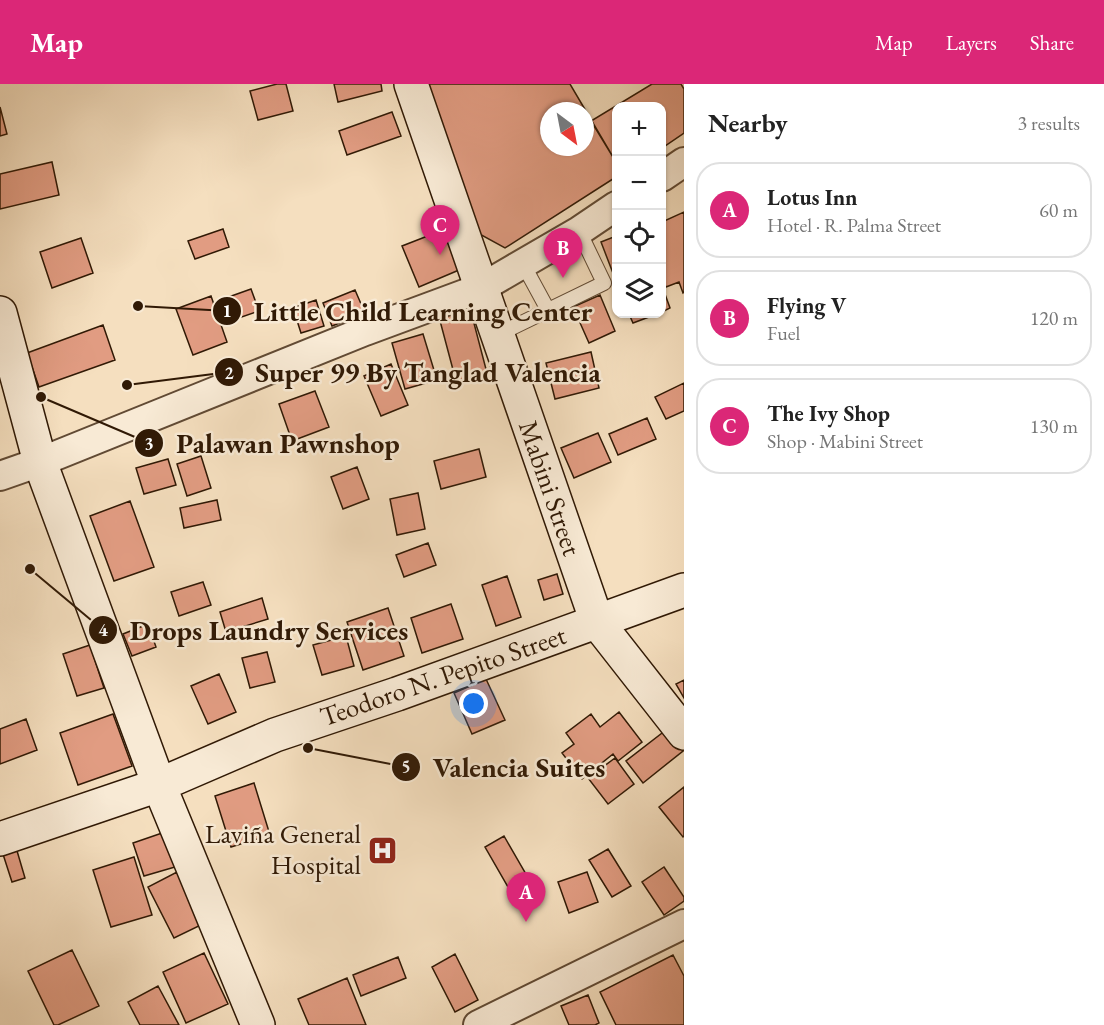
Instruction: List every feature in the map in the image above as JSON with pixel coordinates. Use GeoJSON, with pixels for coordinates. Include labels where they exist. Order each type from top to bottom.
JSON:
{"type":"FeatureCollection","features":[{"type":"Feature","properties":{"kind":"street","name":"Mabini Street"},"geometry":{"type":"LineString","coordinates":[[411,84],[597,622],[684,734]]}},
{"type":"Feature","properties":{"kind":"street"},"geometry":{"type":"LineString","coordinates":[[666,174],[684,162]]}},
{"type":"Feature","properties":{"kind":"street"},"geometry":{"type":"LineString","coordinates":[[0,476],[481,288],[579,231],[612,209]]}},
{"type":"Feature","properties":{"kind":"street"},"geometry":{"type":"LineString","coordinates":[[0,313],[40,462],[159,785],[258,1025]]}},
{"type":"Feature","properties":{"kind":"street","name":"Teodoro N. Pepito Street"},"geometry":{"type":"LineString","coordinates":[[0,839],[159,785],[275,735],[397,694],[684,590]]}},
{"type":"Feature","properties":{"kind":"street"},"geometry":{"type":"LineString","coordinates":[[478,1025],[684,924]]}},
{"type":"Feature","properties":{"kind":"lane"},"geometry":{"type":"LineString","coordinates":[[497,335],[604,283],[579,231]]}},
{"type":"Feature","properties":{"kind":"lane"},"geometry":{"type":"LineString","coordinates":[[522,264],[548,310]]}},
{"type":"Feature","properties":{"kind":"building"},"geometry":{"type":"Polygon","coordinates":[[[286,84],[293,111],[258,120],[250,91],[286,84]]]}},
{"type":"Feature","properties":{"kind":"building"},"geometry":{"type":"Polygon","coordinates":[[[334,84],[381,84],[382,91],[338,102],[334,84]]]}},
{"type":"Feature","properties":{"kind":"building"},"geometry":{"type":"Polygon","coordinates":[[[421,84],[570,84],[581,102],[540,102],[540,156],[594,156],[594,125],[612,155],[612,180],[505,248],[474,231],[421,84]]]}},
{"type":"Feature","properties":{"kind":"building"},"geometry":{"type":"Polygon","coordinates":[[[652,84],[681,84],[684,89],[684,133],[666,145],[666,102],[622,102],[652,84]]]}},
{"type":"Feature","properties":{"kind":"building"},"geometry":{"type":"Polygon","coordinates":[[[0,107],[7,134],[0,136],[0,107]]]}},
{"type":"Feature","properties":{"kind":"building"},"geometry":{"type":"Polygon","coordinates":[[[612,108],[612,155],[594,126],[594,119],[612,108]]]}},
{"type":"Feature","properties":{"kind":"building"},"geometry":{"type":"Polygon","coordinates":[[[392,112],[401,136],[347,155],[339,131],[392,112]]]}},
{"type":"Feature","properties":{"kind":"building"},"geometry":{"type":"Polygon","coordinates":[[[52,162],[59,195],[0,209],[0,174],[52,162]]]}},
{"type":"Feature","properties":{"kind":"building"},"geometry":{"type":"Polygon","coordinates":[[[684,212],[683,293],[679,282],[666,287],[666,220],[684,212]]]}},
{"type":"Feature","properties":{"kind":"building"},"geometry":{"type":"Polygon","coordinates":[[[223,229],[229,247],[195,259],[188,241],[223,229]]]}},
{"type":"Feature","properties":{"kind":"building"},"geometry":{"type":"Polygon","coordinates":[[[443,230],[459,270],[419,287],[402,246],[443,230]]]}},
{"type":"Feature","properties":{"kind":"building"},"geometry":{"type":"Polygon","coordinates":[[[81,238],[93,273],[52,288],[40,252],[81,238]]]}},
{"type":"Feature","properties":{"kind":"building"},"geometry":{"type":"Polygon","coordinates":[[[612,238],[612,271],[601,242],[612,238]]]}},
{"type":"Feature","properties":{"kind":"building"},"geometry":{"type":"Polygon","coordinates":[[[251,289],[259,311],[230,321],[223,299],[251,289]]]}},
{"type":"Feature","properties":{"kind":"building"},"geometry":{"type":"Polygon","coordinates":[[[355,290],[365,313],[332,326],[323,303],[355,290]]]}},
{"type":"Feature","properties":{"kind":"building"},"geometry":{"type":"Polygon","coordinates":[[[600,295],[615,331],[589,343],[573,307],[600,295]]]}},
{"type":"Feature","properties":{"kind":"building"},"geometry":{"type":"Polygon","coordinates":[[[211,296],[227,342],[193,355],[176,309],[211,296]]]}},
{"type":"Feature","properties":{"kind":"building"},"geometry":{"type":"Polygon","coordinates":[[[666,297],[670,308],[666,310],[666,297]]]}},
{"type":"Feature","properties":{"kind":"building"},"geometry":{"type":"Polygon","coordinates":[[[316,300],[324,326],[301,333],[293,308],[316,300]]]}},
{"type":"Feature","properties":{"kind":"building"},"geometry":{"type":"Polygon","coordinates":[[[470,308],[487,373],[456,381],[439,317],[470,308]]]}},
{"type":"Feature","properties":{"kind":"building"},"geometry":{"type":"Polygon","coordinates":[[[631,318],[646,318],[633,323],[631,318]]]}},
{"type":"Feature","properties":{"kind":"building"},"geometry":{"type":"Polygon","coordinates":[[[103,325],[115,360],[39,387],[27,353],[103,325]]]}},
{"type":"Feature","properties":{"kind":"building"},"geometry":{"type":"Polygon","coordinates":[[[423,334],[437,380],[405,389],[392,343],[423,334]]]}},
{"type":"Feature","properties":{"kind":"building"},"geometry":{"type":"Polygon","coordinates":[[[591,352],[599,388],[555,399],[546,363],[591,352]]]}},
{"type":"Feature","properties":{"kind":"building"},"geometry":{"type":"Polygon","coordinates":[[[391,364],[408,405],[381,416],[364,376],[391,364]]]}},
{"type":"Feature","properties":{"kind":"building"},"geometry":{"type":"Polygon","coordinates":[[[684,383],[684,411],[666,419],[655,397],[684,383]]]}},
{"type":"Feature","properties":{"kind":"building"},"geometry":{"type":"Polygon","coordinates":[[[315,391],[329,427],[292,441],[279,404],[315,391]]]}},
{"type":"Feature","properties":{"kind":"building"},"geometry":{"type":"Polygon","coordinates":[[[647,418],[656,439],[618,455],[609,434],[647,418]]]}},
{"type":"Feature","properties":{"kind":"building"},"geometry":{"type":"Polygon","coordinates":[[[598,433],[611,462],[574,478],[561,448],[598,433]]]}},
{"type":"Feature","properties":{"kind":"building"},"geometry":{"type":"Polygon","coordinates":[[[479,449],[486,477],[441,489],[434,461],[479,449]]]}},
{"type":"Feature","properties":{"kind":"building"},"geometry":{"type":"Polygon","coordinates":[[[201,456],[211,488],[187,496],[177,464],[201,456]]]}},
{"type":"Feature","properties":{"kind":"building"},"geometry":{"type":"Polygon","coordinates":[[[168,459],[176,485],[144,494],[136,468],[168,459]]]}},
{"type":"Feature","properties":{"kind":"building"},"geometry":{"type":"Polygon","coordinates":[[[357,467],[369,499],[343,509],[331,477],[357,467]]]}},
{"type":"Feature","properties":{"kind":"building"},"geometry":{"type":"Polygon","coordinates":[[[418,493],[425,529],[397,535],[390,499],[418,493]]]}},
{"type":"Feature","properties":{"kind":"building"},"geometry":{"type":"Polygon","coordinates":[[[217,500],[221,520],[184,528],[180,508],[217,500]]]}},
{"type":"Feature","properties":{"kind":"building"},"geometry":{"type":"Polygon","coordinates":[[[130,501],[154,567],[114,581],[90,516],[130,501]]]}},
{"type":"Feature","properties":{"kind":"building"},"geometry":{"type":"Polygon","coordinates":[[[428,543],[436,565],[404,577],[396,555],[428,543]]]}},
{"type":"Feature","properties":{"kind":"building"},"geometry":{"type":"Polygon","coordinates":[[[557,574],[563,594],[544,600],[538,580],[557,574]]]}},
{"type":"Feature","properties":{"kind":"building"},"geometry":{"type":"Polygon","coordinates":[[[507,576],[521,617],[496,626],[482,585],[507,576]]]}},
{"type":"Feature","properties":{"kind":"building"},"geometry":{"type":"Polygon","coordinates":[[[203,582],[211,605],[179,616],[171,592],[203,582]]]}},
{"type":"Feature","properties":{"kind":"building"},"geometry":{"type":"Polygon","coordinates":[[[262,598],[268,619],[226,632],[220,612],[262,598]]]}},
{"type":"Feature","properties":{"kind":"building"},"geometry":{"type":"Polygon","coordinates":[[[451,604],[463,639],[422,653],[411,618],[451,604]]]}},
{"type":"Feature","properties":{"kind":"building"},"geometry":{"type":"Polygon","coordinates":[[[388,608],[404,656],[363,670],[347,622],[388,608]]]}},
{"type":"Feature","properties":{"kind":"building"},"geometry":{"type":"Polygon","coordinates":[[[148,624],[156,647],[132,656],[123,634],[148,624]]]}},
{"type":"Feature","properties":{"kind":"building"},"geometry":{"type":"Polygon","coordinates":[[[346,636],[354,666],[322,675],[313,645],[346,636]]]}},
{"type":"Feature","properties":{"kind":"building"},"geometry":{"type":"Polygon","coordinates":[[[90,645],[104,688],[77,696],[63,654],[90,645]]]}},
{"type":"Feature","properties":{"kind":"building"},"geometry":{"type":"Polygon","coordinates":[[[267,652],[275,682],[250,688],[242,658],[267,652]]]}},
{"type":"Feature","properties":{"kind":"building"},"geometry":{"type":"Polygon","coordinates":[[[219,674],[236,712],[208,724],[191,686],[219,674]]]}},
{"type":"Feature","properties":{"kind":"building"},"geometry":{"type":"Polygon","coordinates":[[[486,679],[505,720],[472,734],[454,693],[486,679]]]}},
{"type":"Feature","properties":{"kind":"building"},"geometry":{"type":"Polygon","coordinates":[[[684,680],[684,698],[676,684],[684,680]]]}},
{"type":"Feature","properties":{"kind":"building"},"geometry":{"type":"Polygon","coordinates":[[[619,712],[642,742],[618,761],[613,754],[582,779],[562,753],[574,744],[566,733],[591,714],[600,727],[619,712]]]}},
{"type":"Feature","properties":{"kind":"building"},"geometry":{"type":"Polygon","coordinates":[[[113,714],[132,766],[78,785],[60,733],[113,714]]]}},
{"type":"Feature","properties":{"kind":"building"},"geometry":{"type":"Polygon","coordinates":[[[26,719],[37,750],[0,764],[0,729],[26,719]]]}},
{"type":"Feature","properties":{"kind":"building"},"geometry":{"type":"Polygon","coordinates":[[[666,730],[683,751],[643,783],[626,761],[666,730]]]}},
{"type":"Feature","properties":{"kind":"building"},"geometry":{"type":"Polygon","coordinates":[[[615,758],[634,784],[608,804],[588,778],[615,758]]]}},
{"type":"Feature","properties":{"kind":"building"},"geometry":{"type":"Polygon","coordinates":[[[254,783],[270,835],[231,847],[215,796],[254,783]]]}},
{"type":"Feature","properties":{"kind":"building"},"geometry":{"type":"Polygon","coordinates":[[[684,787],[684,836],[683,837],[659,807],[684,787]]]}},
{"type":"Feature","properties":{"kind":"building"},"geometry":{"type":"Polygon","coordinates":[[[165,832],[175,867],[144,876],[133,843],[165,832]]]}},
{"type":"Feature","properties":{"kind":"building"},"geometry":{"type":"Polygon","coordinates":[[[504,836],[538,895],[519,906],[485,847],[504,836]]]}},
{"type":"Feature","properties":{"kind":"building"},"geometry":{"type":"Polygon","coordinates":[[[15,844],[25,878],[12,882],[1,848],[15,844]]]}},
{"type":"Feature","properties":{"kind":"building"},"geometry":{"type":"Polygon","coordinates":[[[608,849],[631,886],[612,897],[589,860],[608,849]]]}},
{"type":"Feature","properties":{"kind":"building"},"geometry":{"type":"Polygon","coordinates":[[[134,857],[152,915],[111,927],[93,870],[134,857]]]}},
{"type":"Feature","properties":{"kind":"building"},"geometry":{"type":"Polygon","coordinates":[[[664,867],[684,897],[684,901],[664,915],[642,882],[664,867]]]}},
{"type":"Feature","properties":{"kind":"building"},"geometry":{"type":"Polygon","coordinates":[[[177,872],[203,924],[174,938],[148,887],[177,872]]]}},
{"type":"Feature","properties":{"kind":"building"},"geometry":{"type":"Polygon","coordinates":[[[587,872],[598,902],[569,913],[558,882],[587,872]]]}},
{"type":"Feature","properties":{"kind":"building"},"geometry":{"type":"Polygon","coordinates":[[[72,950],[99,1006],[54,1025],[28,971],[72,950]]]}},
{"type":"Feature","properties":{"kind":"building"},"geometry":{"type":"Polygon","coordinates":[[[204,953],[228,1004],[186,1023],[163,972],[204,953]]]}},
{"type":"Feature","properties":{"kind":"building"},"geometry":{"type":"Polygon","coordinates":[[[455,954],[478,1000],[455,1012],[432,967],[455,954]]]}},
{"type":"Feature","properties":{"kind":"building"},"geometry":{"type":"Polygon","coordinates":[[[673,955],[684,976],[684,1025],[616,1025],[600,992],[673,955]]]}},
{"type":"Feature","properties":{"kind":"building"},"geometry":{"type":"Polygon","coordinates":[[[398,957],[406,978],[361,996],[353,975],[398,957]]]}},
{"type":"Feature","properties":{"kind":"building"},"geometry":{"type":"Polygon","coordinates":[[[347,978],[366,1025],[309,1025],[298,999],[347,978]]]}},
{"type":"Feature","properties":{"kind":"building"},"geometry":{"type":"Polygon","coordinates":[[[158,986],[179,1025],[140,1025],[128,1002],[158,986]]]}},
{"type":"Feature","properties":{"kind":"building"},"geometry":{"type":"Polygon","coordinates":[[[588,995],[599,1023],[569,1025],[561,1006],[588,995]]]}},
{"type":"Feature","properties":{"kind":"place","name":"The Ivy Shop"},"geometry":{"type":"Point","coordinates":[440,255]}},
{"type":"Feature","properties":{"kind":"place","name":"Flying V"},"geometry":{"type":"Point","coordinates":[563,278]}},
{"type":"Feature","properties":{"kind":"place","name":"Little Child Learning Center"},"geometry":{"type":"Point","coordinates":[138,306]}},
{"type":"Feature","properties":{"kind":"place","name":"Super 99 By Tanglad Valencia"},"geometry":{"type":"Point","coordinates":[127,385]}},
{"type":"Feature","properties":{"kind":"place","name":"Palawan Pawnshop"},"geometry":{"type":"Point","coordinates":[41,397]}},
{"type":"Feature","properties":{"kind":"place","name":"Drops Laundry Services"},"geometry":{"type":"Point","coordinates":[30,569]}},
{"type":"Feature","properties":{"kind":"place","name":"Valencia Suites"},"geometry":{"type":"Point","coordinates":[308,748]}},
{"type":"Feature","properties":{"kind":"place","name":"Laviña General Hospital"},"geometry":{"type":"Point","coordinates":[382,850]}},
{"type":"Feature","properties":{"kind":"place","name":"Lotus Inn"},"geometry":{"type":"Point","coordinates":[526,922]}}]}
